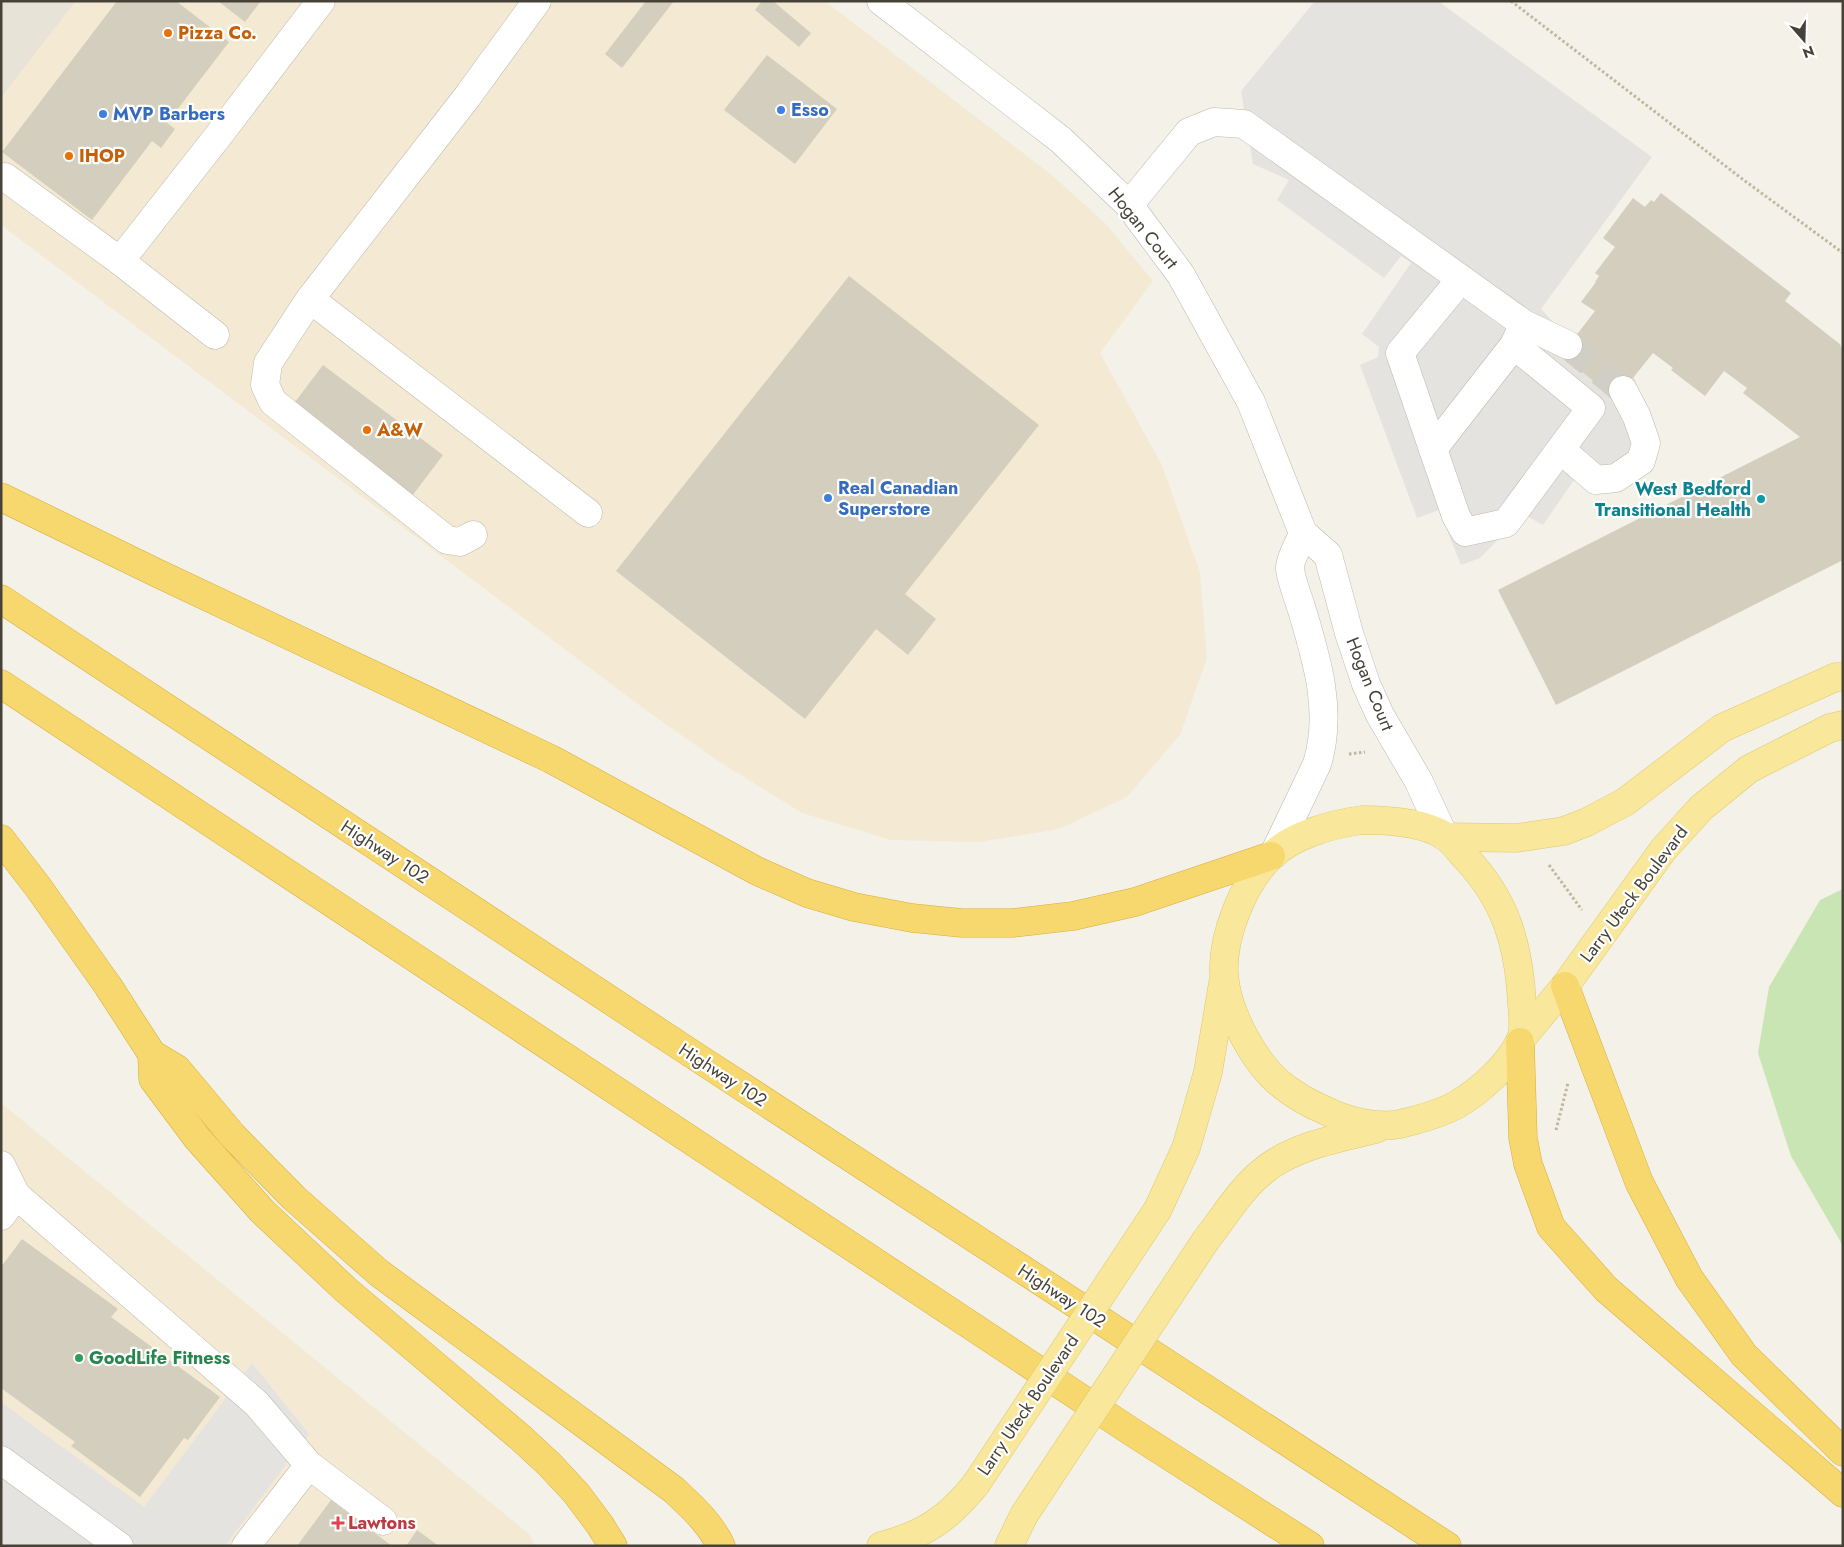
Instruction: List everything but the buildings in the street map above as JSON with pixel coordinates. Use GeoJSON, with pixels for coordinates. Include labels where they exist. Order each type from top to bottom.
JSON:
{"type":"FeatureCollection","features":[{"type":"Feature","properties":{"kind":"highway"},"geometry":{"type":"LineString","coordinates":[[1,497],[157,573],[551,759],[757,871],[807,892],[854,907],[912,918],[962,923],[1012,923],[1073,916],[1135,902],[1272,855]]}},
{"type":"Feature","properties":{"kind":"highway","name":"Highway 102"},"geometry":{"type":"LineString","coordinates":[[1,599],[692,1054],[1448,1546]]}},
{"type":"Feature","properties":{"kind":"highway"},"geometry":{"type":"LineString","coordinates":[[1,684],[1099,1410],[1310,1546]]}},
{"type":"Feature","properties":{"kind":"highway"},"geometry":{"type":"LineString","coordinates":[[1,839],[38,887],[108,986],[152,1054],[177,1069],[233,1136],[294,1198],[379,1273],[674,1490],[696,1510],[708,1525],[720,1546]]}},
{"type":"Feature","properties":{"kind":"highway"},"geometry":{"type":"LineString","coordinates":[[1565,986],[1640,1182],[1690,1278],[1744,1355],[1843,1452]]}},
{"type":"Feature","properties":{"kind":"highway"},"geometry":{"type":"LineString","coordinates":[[1520,1040],[1525,1146],[1528,1164],[1551,1227],[1606,1289],[1843,1493]]}},
{"type":"Feature","properties":{"kind":"highway"},"geometry":{"type":"LineString","coordinates":[[152,1054],[153,1079],[197,1138],[262,1211],[346,1290],[521,1438],[550,1465],[576,1493],[613,1546]]}},
{"type":"Feature","properties":{"kind":"main road"},"geometry":{"type":"LineString","coordinates":[[1445,836],[1495,839],[1526,837],[1564,831],[1587,822],[1625,802],[1722,728],[1843,676]]}},
{"type":"Feature","properties":{"kind":"main road","name":"Larry Uteck Boulevard"},"geometry":{"type":"LineString","coordinates":[[1394,1125],[1428,1116],[1456,1105],[1478,1090],[1503,1066],[1520,1040],[1565,986],[1663,850],[1701,808],[1749,769],[1830,728],[1843,725]]}},
{"type":"Feature","properties":{"kind":"main road","name":"Larry Uteck Boulevard"},"geometry":{"type":"LineString","coordinates":[[881,1546],[916,1535],[931,1527],[961,1503],[976,1484],[1158,1209],[1186,1148],[1208,1072],[1232,924],[1242,898],[1256,874],[1272,855],[1303,836],[1352,821],[1382,820],[1403,823],[1423,827],[1445,836]]}},
{"type":"Feature","properties":{"kind":"main road"},"geometry":{"type":"LineString","coordinates":[[1445,836],[1470,862],[1487,884],[1502,909],[1512,932],[1522,989],[1523,1017],[1520,1040]]}},
{"type":"Feature","properties":{"kind":"main road"},"geometry":{"type":"LineString","coordinates":[[1224,974],[1240,1028],[1266,1068],[1285,1088],[1335,1116],[1364,1123],[1394,1125]]}},
{"type":"Feature","properties":{"kind":"main road"},"geometry":{"type":"LineString","coordinates":[[1009,1546],[1024,1515],[1206,1240],[1263,1171],[1307,1148],[1336,1138],[1394,1125]]}},
{"type":"Feature","properties":{"kind":"street"},"geometry":{"type":"LineString","coordinates":[[120,261],[321,1]]}},
{"type":"Feature","properties":{"kind":"street"},"geometry":{"type":"LineString","coordinates":[[473,535],[460,542],[447,540],[273,402],[265,385],[268,364],[303,309],[467,97],[537,1]]}},
{"type":"Feature","properties":{"kind":"street","name":"Hogan Court"},"geometry":{"type":"LineString","coordinates":[[881,1],[1061,140],[1129,205],[1181,275],[1251,402],[1303,533],[1328,555],[1349,633],[1366,684],[1380,715],[1418,780],[1445,836]]}},
{"type":"Feature","properties":{"kind":"street"},"geometry":{"type":"LineString","coordinates":[[1129,205],[1188,132],[1214,122],[1244,124],[1461,279],[1519,334],[1591,408],[1506,522],[1465,532],[1456,516],[1400,353],[1461,279]]}},
{"type":"Feature","properties":{"kind":"street"},"geometry":{"type":"LineString","coordinates":[[5,177],[120,261],[214,335]]}},
{"type":"Feature","properties":{"kind":"street"},"geometry":{"type":"LineString","coordinates":[[303,309],[588,513]]}},
{"type":"Feature","properties":{"kind":"street"},"geometry":{"type":"LineString","coordinates":[[1519,334],[1568,345]]}},
{"type":"Feature","properties":{"kind":"street"},"geometry":{"type":"LineString","coordinates":[[1433,449],[1519,334]]}},
{"type":"Feature","properties":{"kind":"street"},"geometry":{"type":"LineString","coordinates":[[1561,450],[1596,480],[1616,478],[1641,461],[1646,443],[1637,417],[1623,390]]}},
{"type":"Feature","properties":{"kind":"street"},"geometry":{"type":"LineString","coordinates":[[1272,855],[1317,764],[1322,750],[1324,724],[1323,695],[1317,661],[1290,568],[1303,533]]}},
{"type":"Feature","properties":{"kind":"street"},"geometry":{"type":"LineString","coordinates":[[1,1165],[9,1206],[257,1404],[309,1465],[384,1521]]}},
{"type":"Feature","properties":{"kind":"street"},"geometry":{"type":"LineString","coordinates":[[1,1460],[119,1546]]}},
{"type":"Feature","properties":{"kind":"street"},"geometry":{"type":"LineString","coordinates":[[246,1546],[309,1465]]}},
{"type":"Feature","properties":{"kind":"path"},"geometry":{"type":"LineString","coordinates":[[1511,1],[1843,253]]}},
{"type":"Feature","properties":{"kind":"path"},"geometry":{"type":"LineString","coordinates":[[1348,754],[1366,752]]}},
{"type":"Feature","properties":{"kind":"path"},"geometry":{"type":"LineString","coordinates":[[1547,862],[1583,912]]}},
{"type":"Feature","properties":{"kind":"path"},"geometry":{"type":"LineString","coordinates":[[1554,1136],[1569,1080]]}},
{"type":"Feature","properties":{"kind":"shaded area"},"geometry":{"type":"Polygon","coordinates":[[[1,1],[76,1],[1,98],[1,1]]]}},
{"type":"Feature","properties":{"kind":"shaded area"},"geometry":{"type":"Polygon","coordinates":[[[76,1],[825,1],[1053,176],[1106,224],[1153,281],[1100,353],[1162,465],[1200,573],[1207,658],[1180,735],[1127,797],[1059,829],[979,842],[891,840],[802,813],[715,759],[643,708],[1,225],[1,98],[76,1]]]}},
{"type":"Feature","properties":{"kind":"shaded area"},"geometry":{"type":"Polygon","coordinates":[[[1315,1],[1438,1],[1652,157],[1541,309],[1559,328],[1577,334],[1634,377],[1656,439],[1597,489],[1574,480],[1543,525],[1523,514],[1480,558],[1461,565],[1439,510],[1417,518],[1360,365],[1378,357],[1379,347],[1362,334],[1411,263],[1401,256],[1384,278],[1277,200],[1289,180],[1253,164],[1241,91],[1315,1]]]}},
{"type":"Feature","properties":{"kind":"shaded area"},"geometry":{"type":"Polygon","coordinates":[[[1,1103],[529,1534],[535,1546],[1,1546],[1,1103]]]}},
{"type":"Feature","properties":{"kind":"shaded area"},"geometry":{"type":"Polygon","coordinates":[[[252,1363],[309,1434],[225,1546],[1,1546],[1,1402],[144,1507],[252,1363]]]}},
{"type":"Feature","properties":{"kind":"green space"},"geometry":{"type":"Polygon","coordinates":[[[1843,889],[1843,1246],[1791,1156],[1758,1053],[1769,987],[1820,900],[1843,889]]]}},
{"type":"Feature","properties":{"kind":"tunnel"},"geometry":{"type":"LineString","coordinates":[[1568,345],[1623,390]]}},
{"type":"Feature","properties":{"kind":"place","name":"Pizza Co."},"geometry":{"type":"Point","coordinates":[168,33]}},
{"type":"Feature","properties":{"kind":"place","name":"Esso"},"geometry":{"type":"Point","coordinates":[781,110]}},
{"type":"Feature","properties":{"kind":"place","name":"MVP Barbers"},"geometry":{"type":"Point","coordinates":[103,114]}},
{"type":"Feature","properties":{"kind":"place","name":"IHOP"},"geometry":{"type":"Point","coordinates":[69,156]}},
{"type":"Feature","properties":{"kind":"place","name":"A&W"},"geometry":{"type":"Point","coordinates":[367,430]}},
{"type":"Feature","properties":{"kind":"place","name":"Real Canadian Superstore"},"geometry":{"type":"Point","coordinates":[828,498]}},
{"type":"Feature","properties":{"kind":"place","name":"West Bedford Transitional Health"},"geometry":{"type":"Point","coordinates":[1761,499]}},
{"type":"Feature","properties":{"kind":"place","name":"GoodLife Fitness"},"geometry":{"type":"Point","coordinates":[79,1358]}},
{"type":"Feature","properties":{"kind":"place","name":"Lawtons"},"geometry":{"type":"Point","coordinates":[338,1523]}}]}
